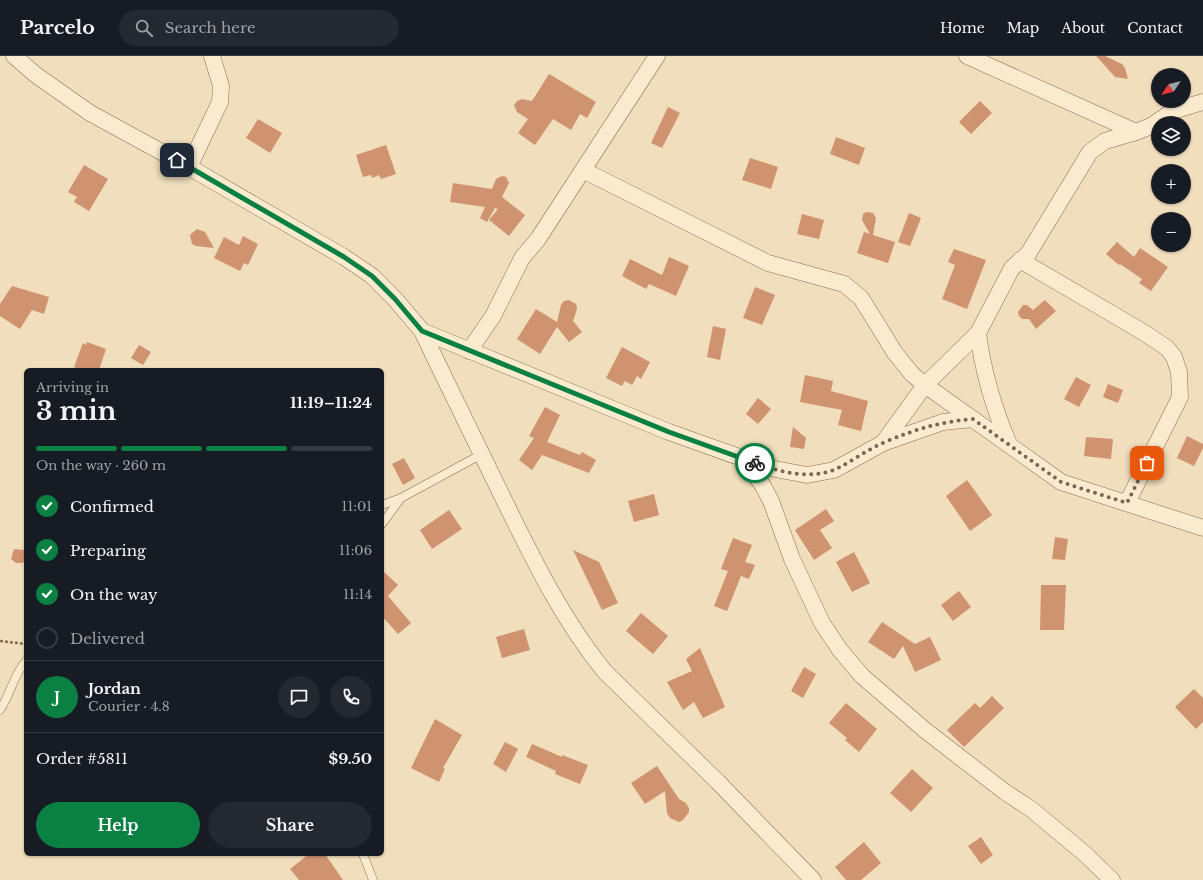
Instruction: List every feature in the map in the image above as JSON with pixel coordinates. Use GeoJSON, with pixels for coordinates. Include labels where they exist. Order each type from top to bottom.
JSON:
{"type":"FeatureCollection","features":[{"type":"Feature","properties":{"kind":"street"},"geometry":{"type":"LineString","coordinates":[[14,56],[36,75],[90,113],[189,167],[344,257],[372,276],[395,299],[422,331],[534,564],[558,606],[588,652],[605,672],[718,782],[813,880]]}},
{"type":"Feature","properties":{"kind":"street"},"geometry":{"type":"LineString","coordinates":[[189,167],[220,102],[221,86],[212,56]]}},
{"type":"Feature","properties":{"kind":"street"},"geometry":{"type":"LineString","coordinates":[[470,351],[493,316],[522,258],[538,239],[657,56]]}},
{"type":"Feature","properties":{"kind":"street"},"geometry":{"type":"LineString","coordinates":[[967,56],[1136,132]]}},
{"type":"Feature","properties":{"kind":"street"},"geometry":{"type":"LineString","coordinates":[[883,443],[925,385],[978,333],[1012,268],[1028,254],[1090,152],[1105,141],[1136,132],[1173,111],[1203,102]]}},
{"type":"Feature","properties":{"kind":"street"},"geometry":{"type":"LineString","coordinates":[[583,170],[768,262],[844,284],[861,298],[894,353],[912,374],[925,385],[1061,482],[1203,528]]}},
{"type":"Feature","properties":{"kind":"street"},"geometry":{"type":"LineString","coordinates":[[1020,260],[1143,332],[1167,348],[1174,357],[1179,372],[1180,397],[1127,503]]}},
{"type":"Feature","properties":{"kind":"street"},"geometry":{"type":"LineString","coordinates":[[422,331],[669,432],[770,468],[807,475],[834,470],[883,443],[942,422],[973,419]]}},
{"type":"Feature","properties":{"kind":"street"},"geometry":{"type":"LineString","coordinates":[[978,333],[982,360],[998,418],[1009,444]]}},
{"type":"Feature","properties":{"kind":"street"},"geometry":{"type":"LineString","coordinates":[[744,459],[763,486],[771,501],[792,559],[822,623],[840,650],[862,676],[926,731],[1005,792],[1031,809],[1085,854],[1112,880]]}},
{"type":"Feature","properties":{"kind":"lane"},"geometry":{"type":"LineString","coordinates":[[384,504],[401,498],[482,454]]}},
{"type":"Feature","properties":{"kind":"lane"},"geometry":{"type":"LineString","coordinates":[[384,521],[401,498]]}},
{"type":"Feature","properties":{"kind":"lane"},"geometry":{"type":"LineString","coordinates":[[0,710],[11,692],[20,667],[24,663]]}},
{"type":"Feature","properties":{"kind":"lane"},"geometry":{"type":"LineString","coordinates":[[364,856],[374,880]]}},
{"type":"Feature","properties":{"kind":"path"},"geometry":{"type":"LineString","coordinates":[[0,642],[24,644]]}},
{"type":"Feature","properties":{"kind":"building"},"geometry":{"type":"Polygon","coordinates":[[[1096,56],[1105,56],[1122,64],[1125,68],[1128,79],[1115,77],[1096,56]]]}},
{"type":"Feature","properties":{"kind":"building"},"geometry":{"type":"Polygon","coordinates":[[[549,74],[596,102],[587,118],[580,114],[571,130],[553,119],[535,145],[518,133],[528,119],[517,112],[514,105],[517,101],[522,99],[532,101],[549,74]]]}},
{"type":"Feature","properties":{"kind":"building"},"geometry":{"type":"Polygon","coordinates":[[[980,101],[992,113],[971,134],[959,122],[980,101]]]}},
{"type":"Feature","properties":{"kind":"building"},"geometry":{"type":"Polygon","coordinates":[[[668,107],[680,113],[662,148],[651,143],[668,107]]]}},
{"type":"Feature","properties":{"kind":"building"},"geometry":{"type":"Polygon","coordinates":[[[258,119],[282,133],[270,153],[246,138],[258,119]]]}},
{"type":"Feature","properties":{"kind":"building"},"geometry":{"type":"Polygon","coordinates":[[[836,137],[865,148],[859,165],[830,154],[836,137]]]}},
{"type":"Feature","properties":{"kind":"building"},"geometry":{"type":"Polygon","coordinates":[[[386,145],[396,174],[381,179],[379,175],[372,178],[371,175],[363,177],[356,155],[386,145]]]}},
{"type":"Feature","properties":{"kind":"building"},"geometry":{"type":"Polygon","coordinates":[[[750,158],[778,167],[771,189],[742,180],[750,158]]]}},
{"type":"Feature","properties":{"kind":"building"},"geometry":{"type":"Polygon","coordinates":[[[84,165],[108,179],[89,211],[74,202],[77,197],[68,192],[84,165]]]}},
{"type":"Feature","properties":{"kind":"building"},"geometry":{"type":"Polygon","coordinates":[[[502,176],[506,177],[509,183],[502,197],[525,215],[509,236],[489,220],[498,209],[495,208],[487,222],[480,218],[485,207],[450,202],[453,183],[492,189],[496,179],[502,176]]]}},
{"type":"Feature","properties":{"kind":"building"},"geometry":{"type":"Polygon","coordinates":[[[866,212],[873,213],[876,218],[873,235],[895,242],[888,263],[857,253],[864,232],[870,234],[862,220],[863,214],[866,212]]]}},
{"type":"Feature","properties":{"kind":"building"},"geometry":{"type":"Polygon","coordinates":[[[909,213],[921,218],[910,246],[898,242],[909,213]]]}},
{"type":"Feature","properties":{"kind":"building"},"geometry":{"type":"Polygon","coordinates":[[[802,214],[824,220],[819,239],[797,234],[802,214]]]}},
{"type":"Feature","properties":{"kind":"building"},"geometry":{"type":"Polygon","coordinates":[[[197,229],[205,232],[214,248],[196,246],[192,244],[190,235],[197,229]]]}},
{"type":"Feature","properties":{"kind":"building"},"geometry":{"type":"Polygon","coordinates":[[[243,236],[258,244],[248,265],[244,263],[240,271],[214,258],[224,237],[239,245],[243,236]]]}},
{"type":"Feature","properties":{"kind":"building"},"geometry":{"type":"Polygon","coordinates":[[[1117,242],[1134,257],[1140,248],[1168,267],[1151,291],[1139,283],[1142,279],[1120,264],[1119,265],[1106,254],[1117,242]]]}},
{"type":"Feature","properties":{"kind":"building"},"geometry":{"type":"Polygon","coordinates":[[[954,249],[986,260],[967,309],[942,299],[955,265],[948,262],[954,249]]]}},
{"type":"Feature","properties":{"kind":"building"},"geometry":{"type":"Polygon","coordinates":[[[669,257],[689,266],[676,296],[649,284],[646,289],[622,276],[630,259],[662,275],[669,257]]]}},
{"type":"Feature","properties":{"kind":"building"},"geometry":{"type":"Polygon","coordinates":[[[12,286],[49,297],[44,314],[32,310],[20,329],[0,316],[0,304],[12,286]]]}},
{"type":"Feature","properties":{"kind":"building"},"geometry":{"type":"Polygon","coordinates":[[[755,287],[775,295],[762,325],[743,318],[755,287]]]}},
{"type":"Feature","properties":{"kind":"building"},"geometry":{"type":"Polygon","coordinates":[[[569,300],[576,304],[577,309],[573,321],[582,332],[569,342],[557,327],[540,354],[517,339],[536,309],[557,322],[561,305],[564,301],[569,300]]]}},
{"type":"Feature","properties":{"kind":"building"},"geometry":{"type":"Polygon","coordinates":[[[1045,300],[1056,311],[1036,329],[1029,319],[1022,319],[1019,316],[1018,312],[1023,305],[1027,305],[1033,310],[1045,300]]]}},
{"type":"Feature","properties":{"kind":"building"},"geometry":{"type":"Polygon","coordinates":[[[713,326],[726,329],[720,360],[707,357],[713,326]]]}},
{"type":"Feature","properties":{"kind":"building"},"geometry":{"type":"Polygon","coordinates":[[[87,342],[106,349],[100,368],[74,367],[83,343],[86,345],[87,342]]]}},
{"type":"Feature","properties":{"kind":"building"},"geometry":{"type":"Polygon","coordinates":[[[139,345],[151,352],[143,365],[131,358],[139,345]]]}},
{"type":"Feature","properties":{"kind":"building"},"geometry":{"type":"Polygon","coordinates":[[[622,347],[650,362],[641,379],[637,376],[632,385],[625,381],[622,386],[606,378],[622,347]]]}},
{"type":"Feature","properties":{"kind":"building"},"geometry":{"type":"Polygon","coordinates":[[[805,375],[833,381],[831,391],[868,401],[861,431],[838,425],[842,410],[800,402],[805,375]]]}},
{"type":"Feature","properties":{"kind":"building"},"geometry":{"type":"Polygon","coordinates":[[[1076,377],[1091,385],[1079,407],[1064,399],[1076,377]]]}},
{"type":"Feature","properties":{"kind":"building"},"geometry":{"type":"Polygon","coordinates":[[[1108,384],[1123,390],[1118,403],[1103,397],[1108,384]]]}},
{"type":"Feature","properties":{"kind":"building"},"geometry":{"type":"Polygon","coordinates":[[[758,398],[771,409],[758,424],[746,414],[758,398]]]}},
{"type":"Feature","properties":{"kind":"building"},"geometry":{"type":"Polygon","coordinates":[[[545,407],[560,415],[547,442],[580,455],[582,452],[596,460],[589,473],[542,455],[532,470],[519,460],[534,438],[529,436],[545,407]]]}},
{"type":"Feature","properties":{"kind":"building"},"geometry":{"type":"Polygon","coordinates":[[[793,427],[806,438],[804,449],[790,447],[793,427]]]}},
{"type":"Feature","properties":{"kind":"building"},"geometry":{"type":"Polygon","coordinates":[[[1187,436],[1203,444],[1203,448],[1194,466],[1177,458],[1187,436]]]}},
{"type":"Feature","properties":{"kind":"building"},"geometry":{"type":"Polygon","coordinates":[[[1086,437],[1113,439],[1111,459],[1084,456],[1086,437]]]}},
{"type":"Feature","properties":{"kind":"building"},"geometry":{"type":"Polygon","coordinates":[[[404,458],[415,478],[403,485],[392,464],[404,458]]]}},
{"type":"Feature","properties":{"kind":"building"},"geometry":{"type":"Polygon","coordinates":[[[967,480],[992,515],[970,531],[946,496],[967,480]]]}},
{"type":"Feature","properties":{"kind":"building"},"geometry":{"type":"Polygon","coordinates":[[[654,494],[659,515],[634,522],[628,501],[654,494]]]}},
{"type":"Feature","properties":{"kind":"building"},"geometry":{"type":"Polygon","coordinates":[[[826,509],[834,521],[820,530],[832,548],[814,560],[795,530],[826,509]]]}},
{"type":"Feature","properties":{"kind":"building"},"geometry":{"type":"Polygon","coordinates":[[[449,510],[462,529],[432,549],[420,530],[449,510]]]}},
{"type":"Feature","properties":{"kind":"building"},"geometry":{"type":"Polygon","coordinates":[[[1055,537],[1068,539],[1065,560],[1052,559],[1055,537]]]}},
{"type":"Feature","properties":{"kind":"building"},"geometry":{"type":"Polygon","coordinates":[[[733,538],[752,545],[745,562],[755,565],[749,579],[741,576],[727,611],[714,606],[728,571],[721,569],[733,538]]]}},
{"type":"Feature","properties":{"kind":"building"},"geometry":{"type":"Polygon","coordinates":[[[14,549],[24,550],[23,563],[16,563],[11,559],[14,549]]]}},
{"type":"Feature","properties":{"kind":"building"},"geometry":{"type":"Polygon","coordinates":[[[573,550],[599,562],[618,603],[602,610],[573,550]]]}},
{"type":"Feature","properties":{"kind":"building"},"geometry":{"type":"Polygon","coordinates":[[[854,552],[870,583],[852,592],[836,562],[854,552]]]}},
{"type":"Feature","properties":{"kind":"building"},"geometry":{"type":"Polygon","coordinates":[[[384,572],[398,585],[388,596],[411,623],[398,634],[384,618],[384,572]]]}},
{"type":"Feature","properties":{"kind":"building"},"geometry":{"type":"Polygon","coordinates":[[[1041,585],[1066,585],[1064,630],[1040,630],[1041,585]]]}},
{"type":"Feature","properties":{"kind":"building"},"geometry":{"type":"Polygon","coordinates":[[[959,591],[971,607],[953,621],[941,605],[959,591]]]}},
{"type":"Feature","properties":{"kind":"building"},"geometry":{"type":"Polygon","coordinates":[[[641,613],[668,636],[653,654],[626,631],[641,613]]]}},
{"type":"Feature","properties":{"kind":"building"},"geometry":{"type":"Polygon","coordinates":[[[882,622],[915,644],[930,637],[941,660],[915,672],[903,646],[894,659],[868,642],[882,622]]]}},
{"type":"Feature","properties":{"kind":"building"},"geometry":{"type":"Polygon","coordinates":[[[524,629],[530,650],[502,658],[496,637],[524,629]]]}},
{"type":"Feature","properties":{"kind":"building"},"geometry":{"type":"Polygon","coordinates":[[[700,648],[725,707],[703,718],[694,702],[683,710],[667,682],[692,671],[686,659],[700,648]]]}},
{"type":"Feature","properties":{"kind":"building"},"geometry":{"type":"Polygon","coordinates":[[[804,667],[816,674],[803,698],[791,691],[804,667]]]}},
{"type":"Feature","properties":{"kind":"building"},"geometry":{"type":"Polygon","coordinates":[[[1194,689],[1203,698],[1203,722],[1196,729],[1175,707],[1194,689]]]}},
{"type":"Feature","properties":{"kind":"building"},"geometry":{"type":"Polygon","coordinates":[[[992,696],[1004,708],[964,747],[947,730],[975,703],[980,708],[992,696]]]}},
{"type":"Feature","properties":{"kind":"building"},"geometry":{"type":"Polygon","coordinates":[[[846,703],[877,729],[859,752],[845,740],[847,738],[829,723],[846,703]]]}},
{"type":"Feature","properties":{"kind":"building"},"geometry":{"type":"Polygon","coordinates":[[[435,719],[462,735],[443,768],[445,769],[439,782],[411,768],[435,719]]]}},
{"type":"Feature","properties":{"kind":"building"},"geometry":{"type":"Polygon","coordinates":[[[505,742],[518,749],[506,772],[493,764],[505,742]]]}},
{"type":"Feature","properties":{"kind":"building"},"geometry":{"type":"Polygon","coordinates":[[[532,744],[562,757],[562,755],[588,765],[580,784],[555,774],[556,771],[526,757],[532,744]]]}},
{"type":"Feature","properties":{"kind":"building"},"geometry":{"type":"Polygon","coordinates":[[[657,766],[679,799],[686,803],[689,808],[689,812],[683,820],[679,822],[670,818],[667,813],[665,791],[645,804],[631,783],[657,766]]]}},
{"type":"Feature","properties":{"kind":"building"},"geometry":{"type":"Polygon","coordinates":[[[912,769],[933,788],[911,812],[890,793],[912,769]]]}},
{"type":"Feature","properties":{"kind":"building"},"geometry":{"type":"Polygon","coordinates":[[[981,837],[993,855],[981,864],[968,846],[981,837]]]}},
{"type":"Feature","properties":{"kind":"building"},"geometry":{"type":"Polygon","coordinates":[[[864,842],[881,863],[861,880],[846,880],[835,867],[864,842]]]}},
{"type":"Feature","properties":{"kind":"building"},"geometry":{"type":"Polygon","coordinates":[[[306,856],[326,856],[343,880],[299,880],[290,869],[306,856]]]}},
{"type":"Feature","properties":{"kind":"way so far"},"geometry":{"type":"LineString","coordinates":[[755,463],[770,468],[807,475],[834,470],[883,443],[922,428],[942,422],[973,419],[1061,482],[1127,503],[1147,463]]}},
{"type":"Feature","properties":{"kind":"route"},"geometry":{"type":"LineString","coordinates":[[177,160],[344,257],[372,276],[416,322],[422,331],[669,432],[755,463]]}}]}
